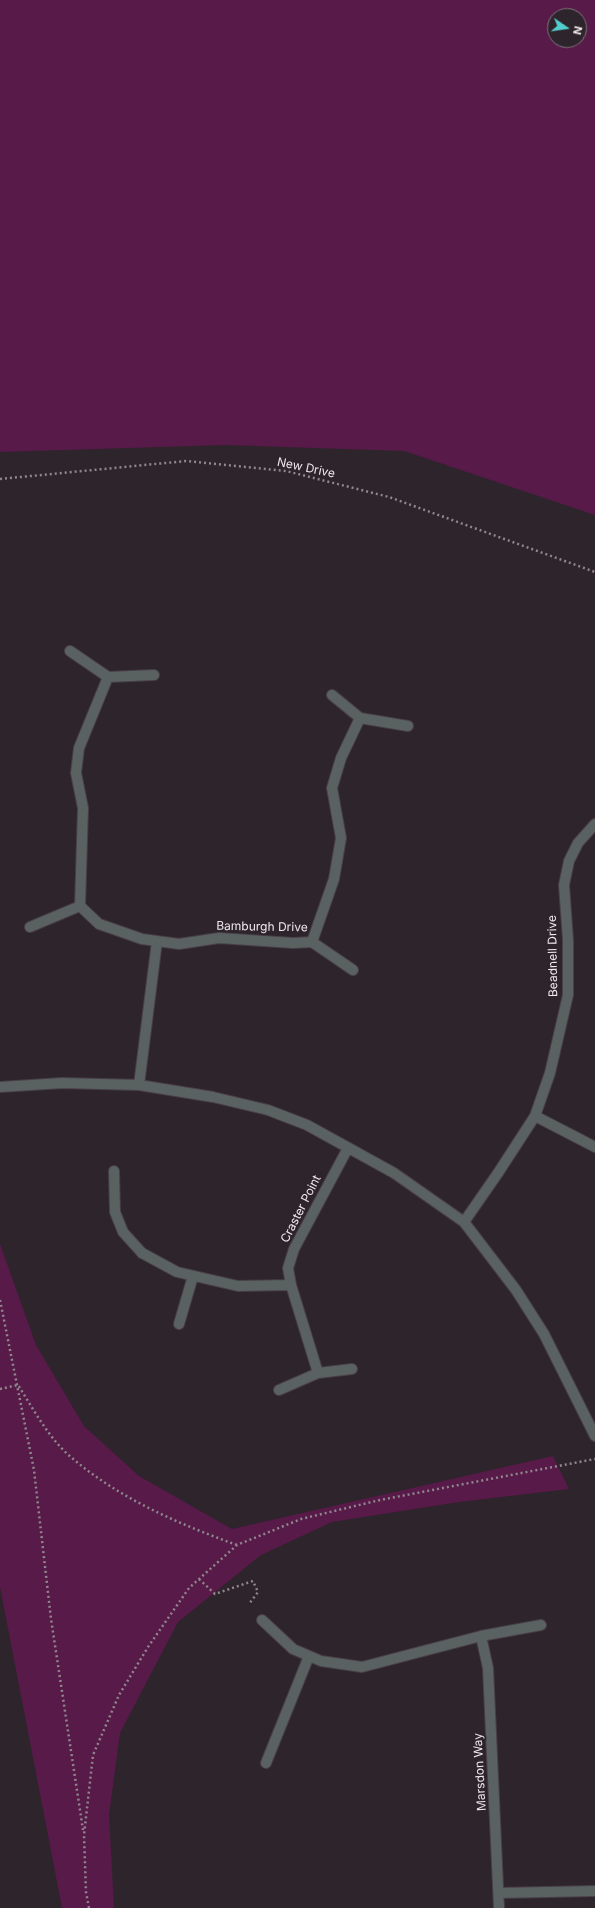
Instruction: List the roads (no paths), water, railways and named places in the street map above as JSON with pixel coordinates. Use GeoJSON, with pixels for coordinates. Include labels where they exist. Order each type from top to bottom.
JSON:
{"type":"FeatureCollection","features":[{"type":"Feature","properties":{"kind":"street"},"geometry":{"type":"LineString","coordinates":[[70,651],[108,677],[154,675]]}},
{"type":"Feature","properties":{"kind":"street"},"geometry":{"type":"LineString","coordinates":[[30,927],[80,906],[83,808],[76,773],[79,748],[108,677]]}},
{"type":"Feature","properties":{"kind":"street"},"geometry":{"type":"LineString","coordinates":[[332,695],[360,718],[408,726]]}},
{"type":"Feature","properties":{"kind":"street","name":"Bamburgh Drive"},"geometry":{"type":"LineString","coordinates":[[80,906],[99,924],[142,939],[179,944],[219,938],[293,943],[312,942],[334,880],[340,838],[332,788],[341,758],[360,718]]}},
{"type":"Feature","properties":{"kind":"street","name":"Beadnell Drive"},"geometry":{"type":"LineString","coordinates":[[464,1222],[535,1116],[550,1073],[568,995],[568,940],[564,885],[565,879],[569,861],[578,842],[595,824]]}},
{"type":"Feature","properties":{"kind":"street"},"geometry":{"type":"LineString","coordinates":[[139,1085],[157,941]]}},
{"type":"Feature","properties":{"kind":"street"},"geometry":{"type":"LineString","coordinates":[[312,942],[353,970]]}},
{"type":"Feature","properties":{"kind":"street"},"geometry":{"type":"LineString","coordinates":[[0,1087],[62,1083],[139,1085],[213,1097],[268,1110],[307,1125],[394,1173],[464,1222],[516,1290],[544,1334],[595,1436]]}},
{"type":"Feature","properties":{"kind":"street"},"geometry":{"type":"LineString","coordinates":[[535,1116],[595,1147]]}},
{"type":"Feature","properties":{"kind":"street","name":"Craster Point"},"geometry":{"type":"LineString","coordinates":[[318,1373],[291,1285],[288,1268],[294,1249],[348,1148]]}},
{"type":"Feature","properties":{"kind":"street"},"geometry":{"type":"LineString","coordinates":[[114,1171],[115,1212],[123,1232],[142,1253],[177,1272],[238,1286],[291,1285]]}},
{"type":"Feature","properties":{"kind":"street"},"geometry":{"type":"LineString","coordinates":[[179,1324],[193,1276]]}},
{"type":"Feature","properties":{"kind":"street"},"geometry":{"type":"LineString","coordinates":[[279,1390],[318,1373],[352,1369]]}},
{"type":"Feature","properties":{"kind":"street"},"geometry":{"type":"LineString","coordinates":[[262,1620],[293,1649],[321,1661],[362,1667],[481,1636],[541,1625]]}},
{"type":"Feature","properties":{"kind":"street","name":"Marsdon Way"},"geometry":{"type":"LineString","coordinates":[[481,1636],[488,1668],[499,1908]]}},
{"type":"Feature","properties":{"kind":"street"},"geometry":{"type":"LineString","coordinates":[[266,1763],[309,1656]]}},
{"type":"Feature","properties":{"kind":"street"},"geometry":{"type":"LineString","coordinates":[[499,1893],[595,1891]]}}]}
